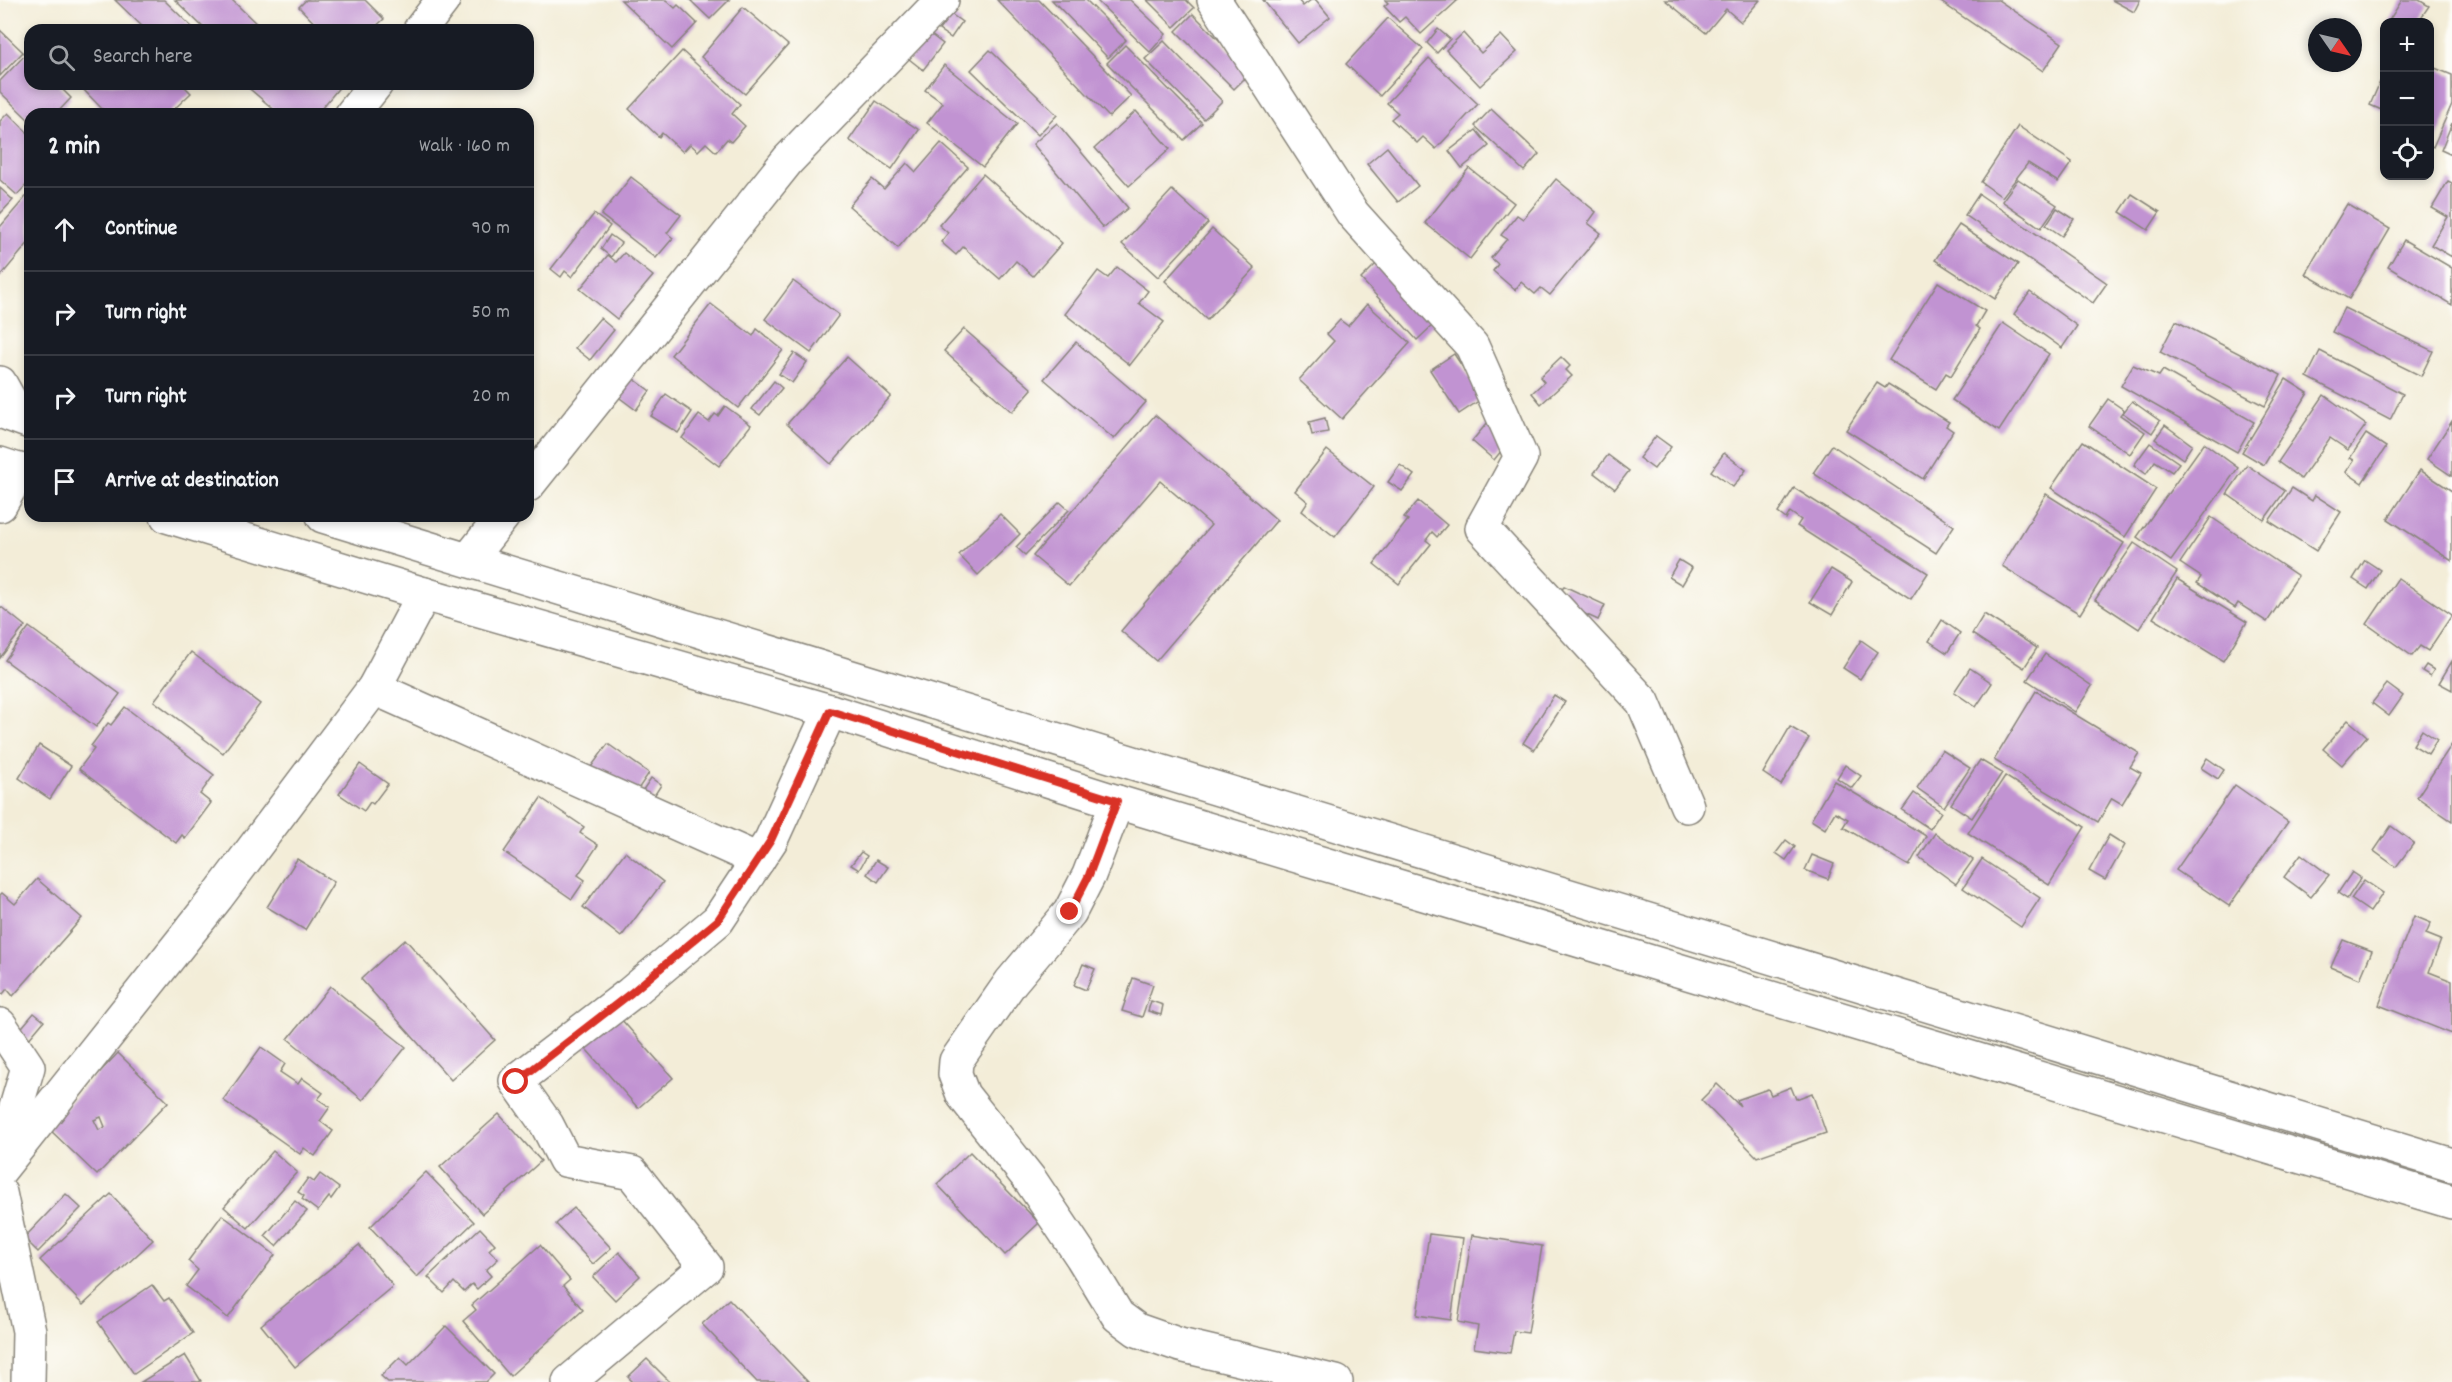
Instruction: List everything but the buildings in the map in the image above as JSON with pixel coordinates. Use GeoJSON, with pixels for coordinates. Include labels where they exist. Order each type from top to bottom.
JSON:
{"type":"FeatureCollection","features":[{"type":"Feature","properties":{"kind":"street"},"geometry":{"type":"LineString","coordinates":[[425,24],[443,0]]}},
{"type":"Feature","properties":{"kind":"street"},"geometry":{"type":"LineString","coordinates":[[534,478],[789,160],[942,0]]}},
{"type":"Feature","properties":{"kind":"street"},"geometry":{"type":"LineString","coordinates":[[1214,0],[1353,214],[1472,345],[1521,457],[1482,528],[1643,702],[1688,806]]}},
{"type":"Feature","properties":{"kind":"street"},"geometry":{"type":"LineString","coordinates":[[357,108],[371,90]]}},
{"type":"Feature","properties":{"kind":"street"},"geometry":{"type":"LineString","coordinates":[[0,383],[16,417]]}},
{"type":"Feature","properties":{"kind":"street"},"geometry":{"type":"LineString","coordinates":[[0,505],[17,469]]}},
{"type":"Feature","properties":{"kind":"street"},"geometry":{"type":"LineString","coordinates":[[188,522],[424,594],[830,711],[1117,801],[2452,1202]]}},
{"type":"Feature","properties":{"kind":"street"},"geometry":{"type":"LineString","coordinates":[[343,522],[2452,1165]]}},
{"type":"Feature","properties":{"kind":"street"},"geometry":{"type":"LineString","coordinates":[[469,559],[498,522]]}},
{"type":"Feature","properties":{"kind":"street"},"geometry":{"type":"LineString","coordinates":[[0,1170],[217,897],[375,688],[424,594]]}},
{"type":"Feature","properties":{"kind":"street"},"geometry":{"type":"LineString","coordinates":[[375,688],[758,860]]}},
{"type":"Feature","properties":{"kind":"street"},"geometry":{"type":"LineString","coordinates":[[569,1382],[706,1267],[632,1173],[565,1160],[547,1125],[516,1082],[631,993],[718,920],[771,840],[830,711]]}},
{"type":"Feature","properties":{"kind":"street"},"geometry":{"type":"LineString","coordinates":[[1117,801],[1089,875],[1070,912],[1011,982],[956,1061],[956,1074],[963,1095],[1031,1181],[1118,1316],[1137,1330],[1180,1345],[1336,1382]]}},
{"type":"Feature","properties":{"kind":"street"},"geometry":{"type":"LineString","coordinates":[[0,1025],[27,1066],[0,1161]]}},
{"type":"Feature","properties":{"kind":"street"},"geometry":{"type":"LineString","coordinates":[[0,1193],[29,1331],[28,1382]]}},
{"type":"Feature","properties":{"kind":"route"},"geometry":{"type":"LineString","coordinates":[[516,1082],[631,993],[718,920],[771,840],[830,711],[1117,801],[1089,875],[1070,912]]}}]}
